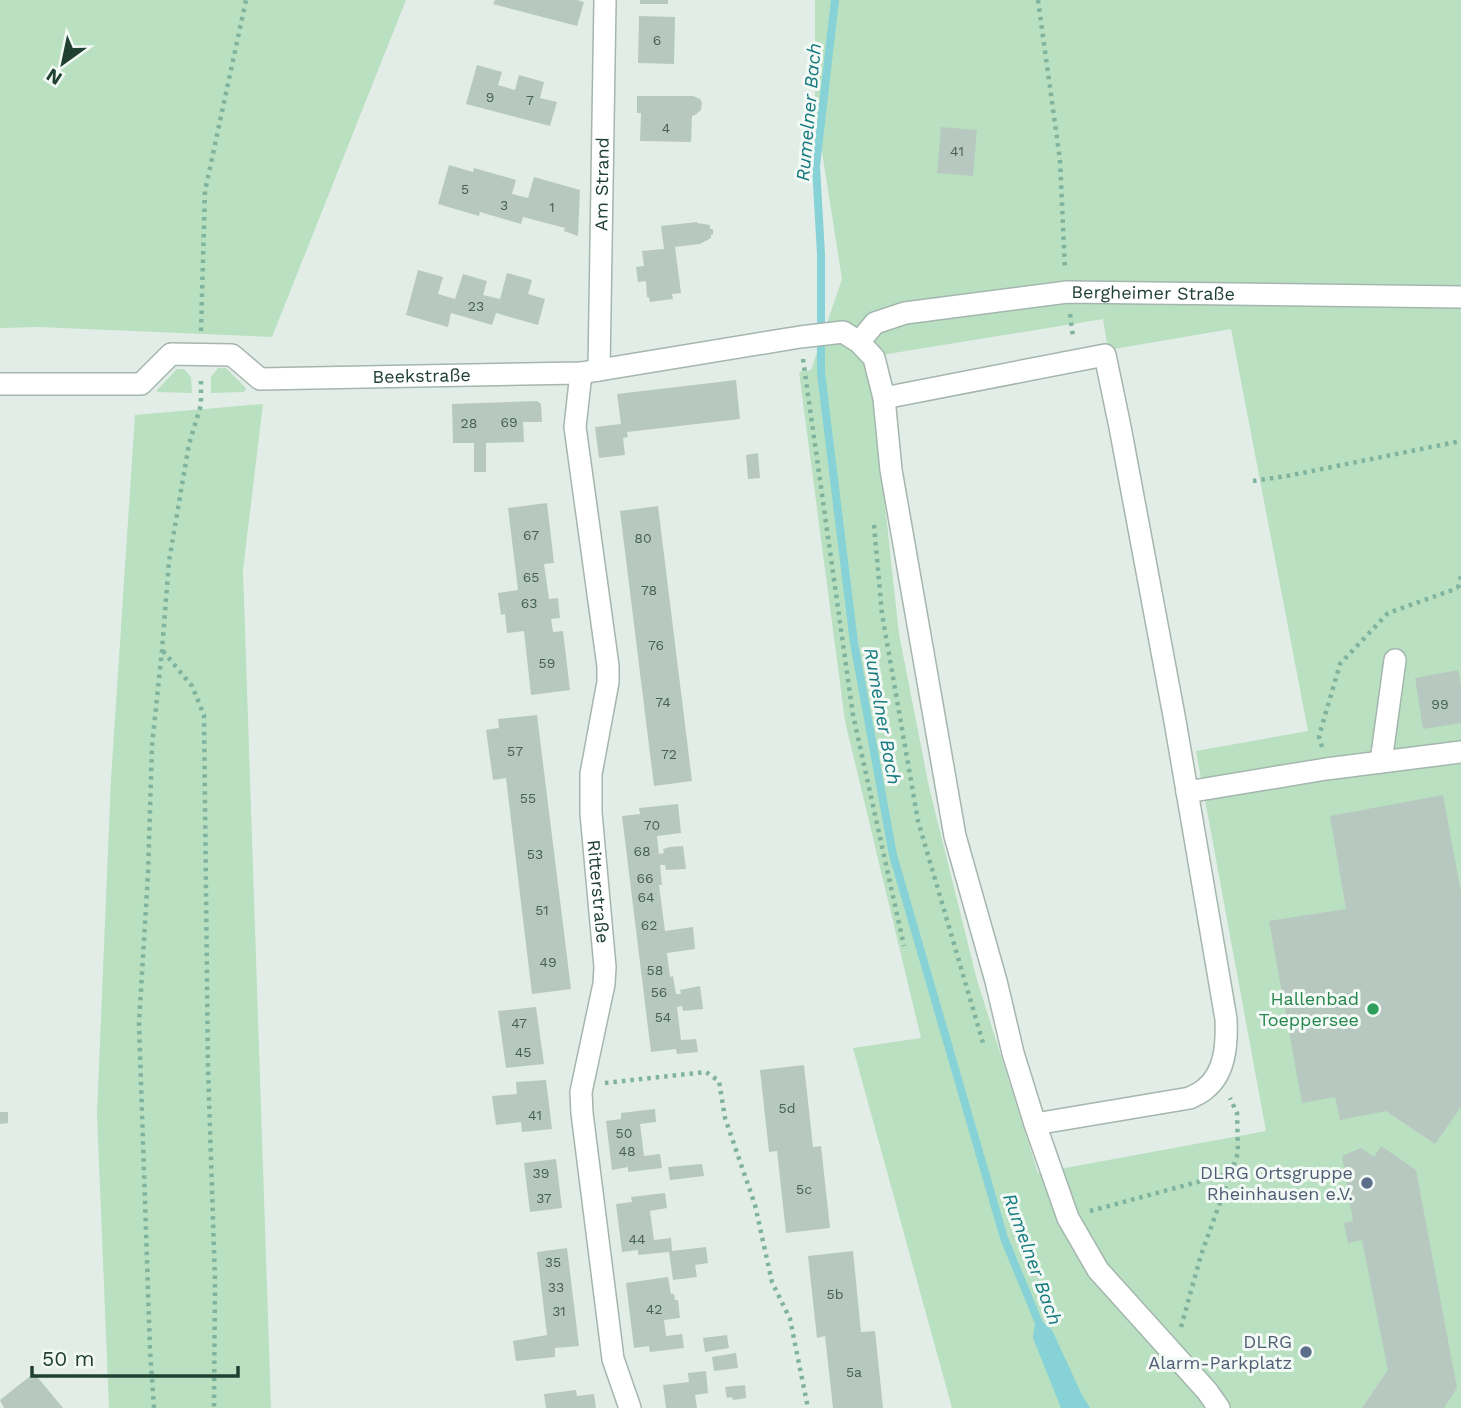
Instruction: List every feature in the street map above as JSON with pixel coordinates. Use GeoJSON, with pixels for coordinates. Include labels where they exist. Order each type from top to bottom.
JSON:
{"type":"FeatureCollection","features":[{"type":"Feature","properties":{"kind":"street","name":"Am Strand"},"geometry":{"type":"LineString","coordinates":[[590,371],[605,0]]}},
{"type":"Feature","properties":{"kind":"street","name":"Bergheimer Straße"},"geometry":{"type":"LineString","coordinates":[[851,337],[876,323],[905,313],[1067,292],[1461,297]]}},
{"type":"Feature","properties":{"kind":"street","name":"Beekstraße"},"geometry":{"type":"LineString","coordinates":[[0,384],[141,384],[171,354],[232,355],[260,379],[590,371],[800,337],[851,337]]}},
{"type":"Feature","properties":{"kind":"street"},"geometry":{"type":"LineString","coordinates":[[851,337],[874,358],[884,398],[891,470],[955,836],[996,981],[1013,1053],[1035,1124],[1068,1218],[1098,1270],[1207,1391],[1219,1408]]}},
{"type":"Feature","properties":{"kind":"street"},"geometry":{"type":"LineString","coordinates":[[884,398],[1105,355],[1123,439],[1187,792],[1226,1019],[1227,1042],[1216,1077],[1206,1089],[1190,1098],[1035,1124]]}},
{"type":"Feature","properties":{"kind":"street","name":"Ritterstraße"},"geometry":{"type":"LineString","coordinates":[[590,371],[575,426],[608,666],[608,682],[591,774],[591,813],[605,967],[604,984],[582,1086],[582,1113],[613,1359],[630,1408]]}},
{"type":"Feature","properties":{"kind":"street"},"geometry":{"type":"LineString","coordinates":[[1381,762],[1395,660]]}},
{"type":"Feature","properties":{"kind":"street"},"geometry":{"type":"LineString","coordinates":[[1187,792],[1326,769],[1461,752]]}},
{"type":"Feature","properties":{"kind":"path"},"geometry":{"type":"LineString","coordinates":[[154,1408],[139,1023],[152,746],[170,561],[189,444],[201,405],[205,191],[246,0]]}},
{"type":"Feature","properties":{"kind":"path"},"geometry":{"type":"LineString","coordinates":[[1038,0],[1060,160],[1067,292],[1076,360]]}},
{"type":"Feature","properties":{"kind":"path"},"geometry":{"type":"LineString","coordinates":[[800,337],[853,715],[904,946]]}},
{"type":"Feature","properties":{"kind":"path"},"geometry":{"type":"LineString","coordinates":[[1253,481],[1461,441]]}},
{"type":"Feature","properties":{"kind":"path"},"geometry":{"type":"LineString","coordinates":[[1326,769],[1320,736],[1340,664],[1388,613],[1460,588],[1461,576]]}},
{"type":"Feature","properties":{"kind":"path"},"geometry":{"type":"LineString","coordinates":[[162,650],[192,686],[204,715],[215,1408]]}},
{"type":"Feature","properties":{"kind":"path"},"geometry":{"type":"LineString","coordinates":[[582,1086],[706,1072],[719,1081],[725,1118],[755,1205],[772,1282],[790,1319],[808,1408]]}},
{"type":"Feature","properties":{"kind":"path"},"geometry":{"type":"LineString","coordinates":[[1175,1355],[1201,1255],[1238,1153],[1237,1113],[1231,1098],[1216,1077]]}},
{"type":"Feature","properties":{"kind":"path"},"geometry":{"type":"LineString","coordinates":[[1068,1218],[1231,1173]]}},
{"type":"Feature","properties":{"kind":"green space"},"geometry":{"type":"Polygon","coordinates":[[[0,0],[406,0],[272,337],[39,327],[0,328],[0,0]]]}},
{"type":"Feature","properties":{"kind":"green space"},"geometry":{"type":"Polygon","coordinates":[[[815,0],[1461,0],[1461,1408],[952,1408],[853,1048],[921,1038],[845,721],[799,372],[811,370],[842,279],[815,107],[815,0]],[[1103,319],[869,357],[899,634],[929,787],[977,980],[1038,1173],[1266,1131],[1196,751],[1308,731],[1231,329],[1108,350],[1103,319]]]}},
{"type":"Feature","properties":{"kind":"green space"},"geometry":{"type":"Polygon","coordinates":[[[218,368],[226,368],[246,390],[211,393],[211,377],[218,368]]]}},
{"type":"Feature","properties":{"kind":"green space"},"geometry":{"type":"Polygon","coordinates":[[[177,369],[184,369],[191,377],[192,393],[157,392],[157,390],[177,369]]]}},
{"type":"Feature","properties":{"kind":"green space"},"geometry":{"type":"Polygon","coordinates":[[[263,404],[243,570],[271,1408],[109,1408],[97,1114],[111,779],[135,415],[263,404]]]}},
{"type":"Feature","properties":{"kind":"water"},"geometry":{"type":"Polygon","coordinates":[[[1036,1316],[1052,1330],[1090,1408],[1061,1408],[1033,1338],[1036,1316]]]}},
{"type":"Feature","properties":{"kind":"building"},"geometry":{"type":"Polygon","coordinates":[[[495,0],[584,2],[577,26],[493,4],[495,0]]]}},
{"type":"Feature","properties":{"kind":"building"},"geometry":{"type":"Polygon","coordinates":[[[640,0],[668,0],[668,4],[640,4],[640,0]]]}},
{"type":"Feature","properties":{"kind":"building"},"geometry":{"type":"Polygon","coordinates":[[[639,16],[675,17],[674,64],[638,63],[639,16]]]}},
{"type":"Feature","properties":{"kind":"building"},"geometry":{"type":"Polygon","coordinates":[[[477,65],[502,72],[498,85],[515,90],[519,75],[544,82],[540,98],[557,102],[550,126],[466,104],[477,65]]]}},
{"type":"Feature","properties":{"kind":"building"},"geometry":{"type":"Polygon","coordinates":[[[637,96],[693,96],[700,99],[701,110],[692,116],[691,142],[640,141],[641,113],[637,113],[637,96]]]}},
{"type":"Feature","properties":{"kind":"building"},"geometry":{"type":"Polygon","coordinates":[[[941,127],[977,130],[973,176],[937,173],[941,127]]]}},
{"type":"Feature","properties":{"kind":"building"},"geometry":{"type":"Polygon","coordinates":[[[449,165],[473,172],[474,168],[516,180],[512,194],[528,198],[534,177],[580,190],[578,236],[564,231],[565,228],[523,217],[521,224],[438,204],[449,165]]]}},
{"type":"Feature","properties":{"kind":"building"},"geometry":{"type":"Polygon","coordinates":[[[697,222],[710,225],[713,234],[700,244],[675,247],[681,293],[672,294],[673,299],[650,302],[646,281],[638,282],[636,267],[644,266],[642,251],[664,249],[661,226],[697,222]]]}},
{"type":"Feature","properties":{"kind":"building"},"geometry":{"type":"Polygon","coordinates":[[[418,270],[443,277],[438,294],[455,299],[463,274],[487,281],[483,295],[500,299],[507,273],[532,280],[528,294],[545,299],[538,325],[496,313],[492,325],[451,313],[448,327],[406,315],[418,270]]]}},
{"type":"Feature","properties":{"kind":"building"},"geometry":{"type":"Polygon","coordinates":[[[736,380],[740,419],[627,432],[628,437],[623,438],[625,455],[599,458],[595,427],[621,424],[617,394],[736,380]]]}},
{"type":"Feature","properties":{"kind":"building"},"geometry":{"type":"Polygon","coordinates":[[[537,401],[541,404],[542,422],[523,422],[524,442],[486,443],[486,472],[474,472],[474,443],[453,443],[452,404],[537,401]]]}},
{"type":"Feature","properties":{"kind":"building"},"geometry":{"type":"Polygon","coordinates":[[[758,453],[760,478],[748,479],[746,455],[758,453]]]}},
{"type":"Feature","properties":{"kind":"building"},"geometry":{"type":"Polygon","coordinates":[[[547,503],[554,563],[544,564],[549,599],[558,598],[560,618],[551,619],[553,632],[563,631],[570,690],[531,695],[524,631],[507,633],[505,614],[501,615],[498,593],[518,590],[508,508],[547,503]]]}},
{"type":"Feature","properties":{"kind":"building"},"geometry":{"type":"Polygon","coordinates":[[[658,506],[692,781],[654,786],[620,511],[658,506]]]}},
{"type":"Feature","properties":{"kind":"building"},"geometry":{"type":"Polygon","coordinates":[[[1458,670],[1461,685],[1461,723],[1423,729],[1415,678],[1458,670]]]}},
{"type":"Feature","properties":{"kind":"building"},"geometry":{"type":"Polygon","coordinates":[[[537,715],[571,989],[532,994],[506,778],[493,780],[486,730],[499,728],[498,719],[537,715]]]}},
{"type":"Feature","properties":{"kind":"building","name":"Hallenbad Toeppersee"},"geometry":{"type":"Polygon","coordinates":[[[1443,795],[1461,892],[1461,1107],[1435,1144],[1386,1111],[1340,1120],[1335,1097],[1302,1103],[1269,921],[1346,909],[1330,816],[1443,795]]]}},
{"type":"Feature","properties":{"kind":"building"},"geometry":{"type":"Polygon","coordinates":[[[678,804],[681,833],[657,836],[659,854],[664,853],[663,849],[683,846],[686,869],[666,870],[665,865],[660,865],[662,885],[659,885],[665,931],[693,927],[695,949],[667,953],[670,977],[673,976],[676,994],[681,994],[680,990],[700,986],[703,1009],[683,1011],[682,1006],[677,1007],[681,1040],[696,1039],[698,1052],[677,1054],[676,1049],[651,1052],[622,816],[640,814],[639,808],[678,804]]]}},
{"type":"Feature","properties":{"kind":"building"},"geometry":{"type":"Polygon","coordinates":[[[536,1007],[544,1064],[506,1068],[498,1011],[536,1007]]]}},
{"type":"Feature","properties":{"kind":"building"},"geometry":{"type":"Polygon","coordinates":[[[804,1065],[813,1147],[821,1146],[830,1228],[786,1233],[777,1151],[769,1152],[760,1070],[804,1065]]]}},
{"type":"Feature","properties":{"kind":"building"},"geometry":{"type":"Polygon","coordinates":[[[546,1080],[552,1129],[522,1132],[521,1122],[496,1125],[492,1096],[517,1094],[516,1082],[546,1080]]]}},
{"type":"Feature","properties":{"kind":"building"},"geometry":{"type":"Polygon","coordinates":[[[655,1109],[656,1122],[640,1124],[644,1156],[660,1154],[662,1168],[628,1172],[628,1167],[612,1170],[606,1121],[621,1119],[621,1113],[655,1109]]]}},
{"type":"Feature","properties":{"kind":"building"},"geometry":{"type":"Polygon","coordinates":[[[0,1112],[8,1112],[8,1123],[0,1124],[0,1112]]]}},
{"type":"Feature","properties":{"kind":"building"},"geometry":{"type":"Polygon","coordinates":[[[1381,1146],[1416,1170],[1457,1388],[1444,1408],[1362,1408],[1388,1370],[1362,1240],[1348,1243],[1344,1223],[1353,1221],[1342,1156],[1361,1148],[1374,1157],[1381,1146]]]}},
{"type":"Feature","properties":{"kind":"building"},"geometry":{"type":"Polygon","coordinates":[[[556,1159],[562,1208],[530,1212],[524,1163],[556,1159]]]}},
{"type":"Feature","properties":{"kind":"building"},"geometry":{"type":"Polygon","coordinates":[[[702,1164],[704,1176],[670,1180],[668,1167],[702,1164]]]}},
{"type":"Feature","properties":{"kind":"building"},"geometry":{"type":"Polygon","coordinates":[[[665,1193],[667,1208],[650,1211],[654,1240],[671,1238],[672,1251],[706,1247],[708,1263],[695,1265],[697,1277],[673,1280],[669,1252],[638,1255],[638,1250],[622,1252],[616,1204],[632,1202],[631,1197],[665,1193]]]}},
{"type":"Feature","properties":{"kind":"building"},"geometry":{"type":"Polygon","coordinates":[[[567,1248],[579,1346],[555,1348],[555,1357],[516,1361],[513,1341],[547,1335],[537,1252],[567,1248]]]}},
{"type":"Feature","properties":{"kind":"building"},"geometry":{"type":"Polygon","coordinates":[[[853,1251],[861,1332],[875,1331],[883,1408],[833,1408],[825,1336],[817,1338],[808,1256],[853,1251]]]}},
{"type":"Feature","properties":{"kind":"building"},"geometry":{"type":"Polygon","coordinates":[[[668,1277],[671,1294],[678,1300],[680,1318],[664,1320],[666,1336],[682,1334],[684,1348],[650,1352],[649,1346],[634,1348],[626,1283],[668,1277]]]}},
{"type":"Feature","properties":{"kind":"building"},"geometry":{"type":"Polygon","coordinates":[[[727,1335],[729,1348],[705,1352],[703,1338],[727,1335]]]}},
{"type":"Feature","properties":{"kind":"building"},"geometry":{"type":"Polygon","coordinates":[[[736,1353],[738,1368],[714,1371],[712,1357],[736,1353]]]}},
{"type":"Feature","properties":{"kind":"building"},"geometry":{"type":"Polygon","coordinates":[[[706,1371],[708,1393],[695,1395],[697,1408],[666,1408],[663,1385],[689,1382],[688,1373],[706,1371]]]}},
{"type":"Feature","properties":{"kind":"building"},"geometry":{"type":"Polygon","coordinates":[[[34,1373],[63,1408],[4,1408],[0,1400],[34,1373]]]}},
{"type":"Feature","properties":{"kind":"building"},"geometry":{"type":"Polygon","coordinates":[[[745,1385],[746,1398],[727,1398],[725,1387],[745,1385]]]}},
{"type":"Feature","properties":{"kind":"building"},"geometry":{"type":"Polygon","coordinates":[[[576,1390],[577,1396],[594,1394],[596,1408],[546,1408],[544,1394],[576,1390]]]}},
{"type":"Feature","properties":{"kind":"waterway","name":"Rumelner Bach"},"geometry":{"type":"LineString","coordinates":[[835,0],[816,166],[821,254],[821,373],[854,643],[893,855],[1004,1238],[1039,1323]]}},
{"type":"Feature","properties":{"kind":"place","name":"Hallenbad Toeppersee"},"geometry":{"type":"Point","coordinates":[1373,1009]}},
{"type":"Feature","properties":{"kind":"place","name":"DLRG Ortsgruppe Rheinhausen e.V."},"geometry":{"type":"Point","coordinates":[1367,1183]}},
{"type":"Feature","properties":{"kind":"place","name":"DLRG Alarm-Parkplatz"},"geometry":{"type":"Point","coordinates":[1306,1352]}}]}
